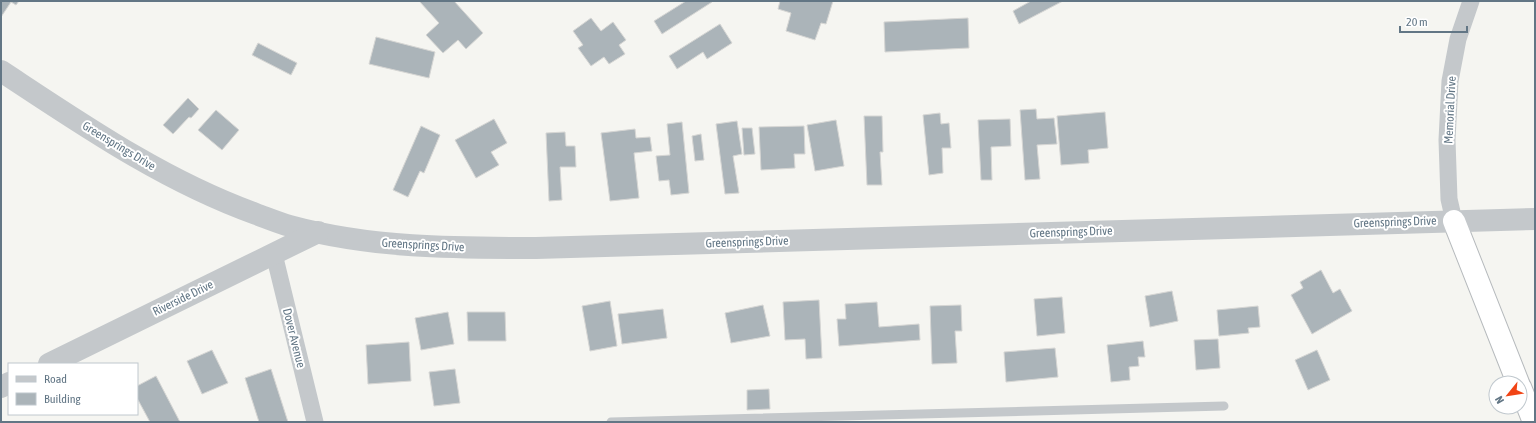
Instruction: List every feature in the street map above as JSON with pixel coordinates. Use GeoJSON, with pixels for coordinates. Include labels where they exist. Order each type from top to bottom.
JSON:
{"type":"FeatureCollection","features":[{"type":"Feature","properties":{"kind":"highway"},"geometry":{"type":"LineString","coordinates":[[1454,221],[1515,375]]}},
{"type":"Feature","properties":{"kind":"highway"},"geometry":{"type":"LineString","coordinates":[[1528,407],[1534,422]]}},
{"type":"Feature","properties":{"kind":"street","name":"Memorial Drive"},"geometry":{"type":"LineString","coordinates":[[1454,221],[1448,191],[1450,81],[1458,39],[1471,1]]}},
{"type":"Feature","properties":{"kind":"street","name":"Greensprings Drive"},"geometry":{"type":"LineString","coordinates":[[1,72],[129,153],[187,185],[236,207],[289,226],[366,241],[425,247],[536,248],[1535,219]]}},
{"type":"Feature","properties":{"kind":"street","name":"Riverside Drive"},"geometry":{"type":"LineString","coordinates":[[51,363],[318,232]]}},
{"type":"Feature","properties":{"kind":"street","name":"Dover Avenue"},"geometry":{"type":"LineString","coordinates":[[274,254],[315,422]]}},
{"type":"Feature","properties":{"kind":"lane"},"geometry":{"type":"LineString","coordinates":[[611,422],[1224,406]]}},
{"type":"Feature","properties":{"kind":"building"},"geometry":{"type":"Polygon","coordinates":[[[1,1],[19,1],[16,5],[11,2],[1,17],[1,1]]]}},
{"type":"Feature","properties":{"kind":"building"},"geometry":{"type":"Polygon","coordinates":[[[454,1],[483,33],[466,49],[458,40],[443,53],[426,35],[439,23],[420,2],[454,1]]]}},
{"type":"Feature","properties":{"kind":"building"},"geometry":{"type":"Polygon","coordinates":[[[686,1],[712,2],[662,34],[654,21],[686,1]]]}},
{"type":"Feature","properties":{"kind":"building"},"geometry":{"type":"Polygon","coordinates":[[[780,1],[833,1],[826,24],[821,23],[815,40],[786,31],[791,13],[778,9],[780,1]]]}},
{"type":"Feature","properties":{"kind":"building"},"geometry":{"type":"Polygon","coordinates":[[[1031,1],[1063,1],[1019,24],[1013,11],[1031,1]]]}},
{"type":"Feature","properties":{"kind":"building"},"geometry":{"type":"Polygon","coordinates":[[[591,18],[601,31],[613,22],[626,40],[619,45],[625,54],[609,64],[604,57],[591,66],[578,48],[583,45],[573,31],[591,18]]]}},
{"type":"Feature","properties":{"kind":"building"},"geometry":{"type":"Polygon","coordinates":[[[968,18],[969,48],[885,52],[884,22],[968,18]]]}},
{"type":"Feature","properties":{"kind":"building"},"geometry":{"type":"Polygon","coordinates":[[[720,24],[732,43],[707,59],[703,52],[677,69],[669,56],[720,24]]]}},
{"type":"Feature","properties":{"kind":"building"},"geometry":{"type":"Polygon","coordinates":[[[376,37],[435,52],[429,78],[369,64],[376,37]]]}},
{"type":"Feature","properties":{"kind":"building"},"geometry":{"type":"Polygon","coordinates":[[[258,43],[297,63],[291,75],[252,55],[258,43]]]}},
{"type":"Feature","properties":{"kind":"building"},"geometry":{"type":"Polygon","coordinates":[[[188,98],[199,109],[173,134],[163,125],[188,98]]]}},
{"type":"Feature","properties":{"kind":"building"},"geometry":{"type":"Polygon","coordinates":[[[1036,109],[1037,119],[1054,118],[1057,144],[1037,145],[1040,179],[1025,180],[1020,110],[1036,109]]]}},
{"type":"Feature","properties":{"kind":"building"},"geometry":{"type":"Polygon","coordinates":[[[216,110],[239,130],[222,150],[198,130],[216,110]]]}},
{"type":"Feature","properties":{"kind":"building"},"geometry":{"type":"Polygon","coordinates":[[[1105,112],[1108,148],[1088,150],[1089,163],[1061,165],[1057,116],[1105,112]]]}},
{"type":"Feature","properties":{"kind":"building"},"geometry":{"type":"Polygon","coordinates":[[[940,113],[941,124],[949,123],[951,148],[942,148],[943,173],[929,175],[923,115],[940,113]]]}},
{"type":"Feature","properties":{"kind":"building"},"geometry":{"type":"Polygon","coordinates":[[[864,116],[882,116],[883,152],[880,152],[882,185],[867,185],[864,116]]]}},
{"type":"Feature","properties":{"kind":"building"},"geometry":{"type":"Polygon","coordinates":[[[494,119],[507,143],[491,152],[499,165],[476,178],[455,140],[494,119]]]}},
{"type":"Feature","properties":{"kind":"building"},"geometry":{"type":"Polygon","coordinates":[[[1010,119],[1011,146],[991,147],[992,180],[981,180],[978,120],[1010,119]]]}},
{"type":"Feature","properties":{"kind":"building"},"geometry":{"type":"Polygon","coordinates":[[[836,120],[844,166],[815,171],[807,125],[836,120]]]}},
{"type":"Feature","properties":{"kind":"building"},"geometry":{"type":"Polygon","coordinates":[[[737,121],[742,154],[733,156],[739,193],[725,194],[716,124],[737,121]]]}},
{"type":"Feature","properties":{"kind":"building"},"geometry":{"type":"Polygon","coordinates":[[[682,122],[689,193],[671,195],[669,180],[659,181],[656,156],[670,155],[667,124],[682,122]]]}},
{"type":"Feature","properties":{"kind":"building"},"geometry":{"type":"Polygon","coordinates":[[[421,126],[440,135],[424,173],[420,171],[408,197],[393,190],[421,126]]]}},
{"type":"Feature","properties":{"kind":"building"},"geometry":{"type":"Polygon","coordinates":[[[804,126],[805,154],[794,154],[795,168],[761,170],[759,127],[804,126]]]}},
{"type":"Feature","properties":{"kind":"building"},"geometry":{"type":"Polygon","coordinates":[[[742,128],[752,128],[755,154],[744,155],[742,128]]]}},
{"type":"Feature","properties":{"kind":"building"},"geometry":{"type":"Polygon","coordinates":[[[635,129],[636,138],[650,137],[652,151],[634,153],[639,198],[610,201],[601,133],[635,129]]]}},
{"type":"Feature","properties":{"kind":"building"},"geometry":{"type":"Polygon","coordinates":[[[565,132],[566,146],[575,146],[576,167],[560,167],[562,200],[549,201],[546,133],[565,132]]]}},
{"type":"Feature","properties":{"kind":"building"},"geometry":{"type":"Polygon","coordinates":[[[701,134],[704,160],[695,161],[692,136],[701,134]]]}},
{"type":"Feature","properties":{"kind":"building"},"geometry":{"type":"Polygon","coordinates":[[[1321,270],[1333,293],[1340,289],[1352,311],[1312,334],[1291,295],[1303,288],[1300,282],[1321,270]]]}},
{"type":"Feature","properties":{"kind":"building"},"geometry":{"type":"Polygon","coordinates":[[[1172,291],[1178,321],[1150,327],[1145,296],[1172,291]]]}},
{"type":"Feature","properties":{"kind":"building"},"geometry":{"type":"Polygon","coordinates":[[[1062,297],[1065,333],[1037,336],[1034,299],[1062,297]]]}},
{"type":"Feature","properties":{"kind":"building"},"geometry":{"type":"Polygon","coordinates":[[[819,300],[822,358],[806,359],[805,339],[785,340],[783,302],[819,300]]]}},
{"type":"Feature","properties":{"kind":"building"},"geometry":{"type":"Polygon","coordinates":[[[610,301],[617,346],[590,351],[582,306],[610,301]]]}},
{"type":"Feature","properties":{"kind":"building"},"geometry":{"type":"Polygon","coordinates":[[[877,302],[879,327],[919,324],[920,340],[839,346],[837,319],[846,319],[845,304],[877,302]]]}},
{"type":"Feature","properties":{"kind":"building"},"geometry":{"type":"Polygon","coordinates":[[[763,305],[770,336],[731,343],[725,313],[763,305]]]}},
{"type":"Feature","properties":{"kind":"building"},"geometry":{"type":"Polygon","coordinates":[[[961,305],[962,331],[955,331],[957,363],[932,364],[930,306],[961,305]]]}},
{"type":"Feature","properties":{"kind":"building"},"geometry":{"type":"Polygon","coordinates":[[[1258,306],[1260,327],[1248,328],[1249,333],[1219,336],[1217,310],[1258,306]]]}},
{"type":"Feature","properties":{"kind":"building"},"geometry":{"type":"Polygon","coordinates":[[[663,309],[667,338],[622,344],[618,314],[663,309]]]}},
{"type":"Feature","properties":{"kind":"building"},"geometry":{"type":"Polygon","coordinates":[[[448,312],[454,344],[421,350],[415,318],[448,312]]]}},
{"type":"Feature","properties":{"kind":"building"},"geometry":{"type":"Polygon","coordinates":[[[467,312],[505,312],[506,341],[468,341],[467,312]]]}},
{"type":"Feature","properties":{"kind":"building"},"geometry":{"type":"Polygon","coordinates":[[[1218,339],[1220,368],[1196,370],[1194,340],[1218,339]]]}},
{"type":"Feature","properties":{"kind":"building"},"geometry":{"type":"Polygon","coordinates":[[[1143,341],[1145,357],[1138,357],[1139,366],[1129,367],[1130,380],[1111,382],[1107,345],[1143,341]]]}},
{"type":"Feature","properties":{"kind":"building"},"geometry":{"type":"Polygon","coordinates":[[[409,342],[411,381],[368,384],[366,345],[409,342]]]}},
{"type":"Feature","properties":{"kind":"building"},"geometry":{"type":"Polygon","coordinates":[[[1055,348],[1058,377],[1006,382],[1004,352],[1055,348]]]}},
{"type":"Feature","properties":{"kind":"building"},"geometry":{"type":"Polygon","coordinates":[[[212,350],[228,383],[202,394],[187,361],[212,350]]]}},
{"type":"Feature","properties":{"kind":"building"},"geometry":{"type":"Polygon","coordinates":[[[1317,350],[1330,380],[1308,390],[1295,360],[1317,350]]]}},
{"type":"Feature","properties":{"kind":"building"},"geometry":{"type":"Polygon","coordinates":[[[271,369],[288,422],[259,422],[245,378],[271,369]]]}},
{"type":"Feature","properties":{"kind":"building"},"geometry":{"type":"Polygon","coordinates":[[[455,369],[460,403],[434,406],[429,372],[455,369]]]}},
{"type":"Feature","properties":{"kind":"building"},"geometry":{"type":"Polygon","coordinates":[[[156,376],[180,422],[150,422],[138,400],[138,385],[156,376]]]}},
{"type":"Feature","properties":{"kind":"building"},"geometry":{"type":"Polygon","coordinates":[[[769,389],[770,409],[747,410],[747,390],[769,389]]]}}]}
